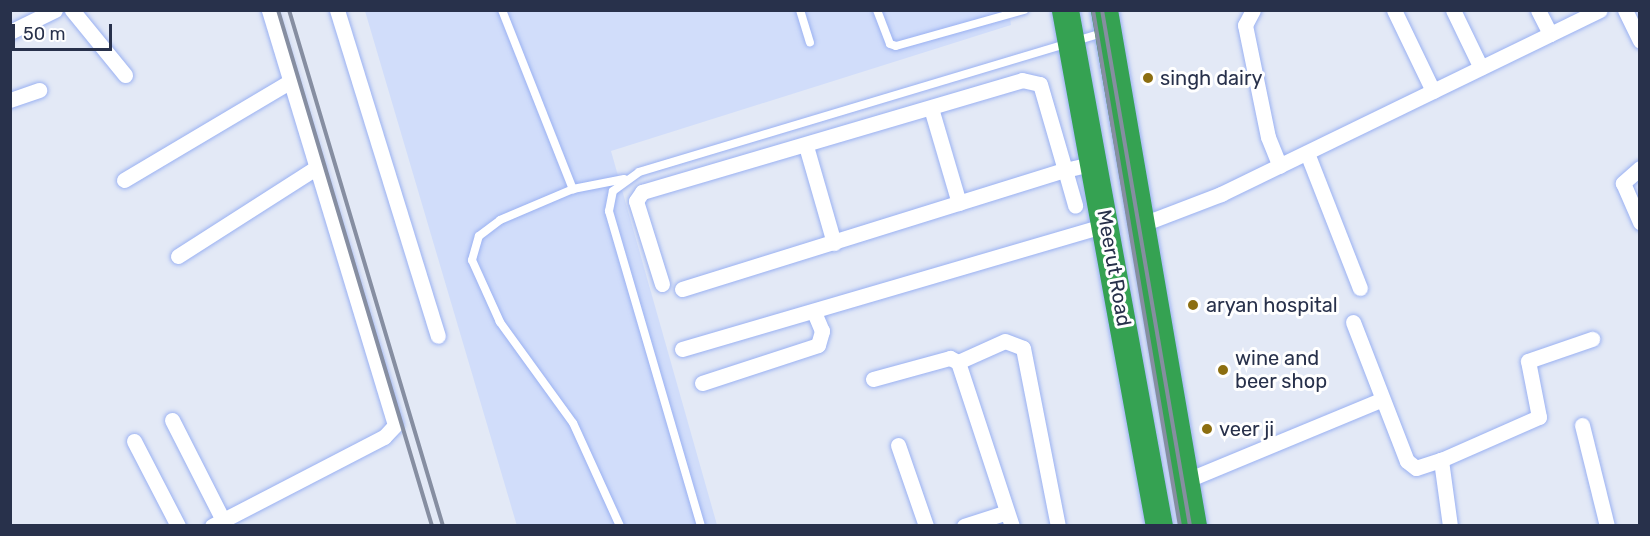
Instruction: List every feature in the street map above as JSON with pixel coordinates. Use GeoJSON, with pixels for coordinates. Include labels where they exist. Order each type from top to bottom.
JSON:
{"type":"FeatureCollection","features":[{"type":"Feature","properties":{"kind":"highway","name":"Meerut Road"},"geometry":{"type":"LineString","coordinates":[[1065,10],[1107,225],[1159,525]]}},
{"type":"Feature","properties":{"kind":"highway","name":"Meerut Road"},"geometry":{"type":"LineString","coordinates":[[1106,21],[1193,525]]}},
{"type":"Feature","properties":{"kind":"street"},"geometry":{"type":"LineString","coordinates":[[10,32],[55,10]]}},
{"type":"Feature","properties":{"kind":"street"},"geometry":{"type":"LineString","coordinates":[[72,10],[125,75]]}},
{"type":"Feature","properties":{"kind":"street"},"geometry":{"type":"LineString","coordinates":[[172,420],[218,523],[384,438],[394,425],[269,10]]}},
{"type":"Feature","properties":{"kind":"street"},"geometry":{"type":"LineString","coordinates":[[337,10],[438,336]]}},
{"type":"Feature","properties":{"kind":"street"},"geometry":{"type":"LineString","coordinates":[[1394,10],[1433,92]]}},
{"type":"Feature","properties":{"kind":"street"},"geometry":{"type":"LineString","coordinates":[[1454,10],[1481,68]]}},
{"type":"Feature","properties":{"kind":"street"},"geometry":{"type":"LineString","coordinates":[[1538,10],[1550,34]]}},
{"type":"Feature","properties":{"kind":"street"},"geometry":{"type":"LineString","coordinates":[[1140,225],[1280,166],[1600,10]]}},
{"type":"Feature","properties":{"kind":"street"},"geometry":{"type":"LineString","coordinates":[[1625,10],[1640,41]]}},
{"type":"Feature","properties":{"kind":"street"},"geometry":{"type":"LineString","coordinates":[[1247,13],[1262,110],[1280,166]]}},
{"type":"Feature","properties":{"kind":"street"},"geometry":{"type":"LineString","coordinates":[[662,284],[638,196],[1035,79],[1075,206]]}},
{"type":"Feature","properties":{"kind":"street"},"geometry":{"type":"LineString","coordinates":[[124,180],[291,81]]}},
{"type":"Feature","properties":{"kind":"street"},"geometry":{"type":"LineString","coordinates":[[10,100],[39,90]]}},
{"type":"Feature","properties":{"kind":"street"},"geometry":{"type":"LineString","coordinates":[[931,108],[959,202]]}},
{"type":"Feature","properties":{"kind":"street"},"geometry":{"type":"LineString","coordinates":[[806,146],[834,243]]}},
{"type":"Feature","properties":{"kind":"street"},"geometry":{"type":"LineString","coordinates":[[1307,153],[1360,288]]}},
{"type":"Feature","properties":{"kind":"street"},"geometry":{"type":"LineString","coordinates":[[682,289],[959,202],[1065,170],[1095,164]]}},
{"type":"Feature","properties":{"kind":"street"},"geometry":{"type":"LineString","coordinates":[[178,256],[317,166]]}},
{"type":"Feature","properties":{"kind":"street"},"geometry":{"type":"LineString","coordinates":[[1640,168],[1623,183],[1640,222]]}},
{"type":"Feature","properties":{"kind":"street"},"geometry":{"type":"LineString","coordinates":[[682,349],[1107,225]]}},
{"type":"Feature","properties":{"kind":"street"},"geometry":{"type":"LineString","coordinates":[[702,383],[818,345],[822,331],[814,312]]}},
{"type":"Feature","properties":{"kind":"street"},"geometry":{"type":"LineString","coordinates":[[1353,322],[1381,400],[1411,466],[1441,460],[1539,417],[1528,361],[1592,339]]}},
{"type":"Feature","properties":{"kind":"street"},"geometry":{"type":"LineString","coordinates":[[958,362],[1005,341],[1023,348],[1058,525]]}},
{"type":"Feature","properties":{"kind":"street"},"geometry":{"type":"LineString","coordinates":[[873,379],[950,358],[958,362],[1009,519],[964,525]]}},
{"type":"Feature","properties":{"kind":"street"},"geometry":{"type":"LineString","coordinates":[[1185,481],[1381,400]]}},
{"type":"Feature","properties":{"kind":"street"},"geometry":{"type":"LineString","coordinates":[[1582,426],[1607,525]]}},
{"type":"Feature","properties":{"kind":"street"},"geometry":{"type":"LineString","coordinates":[[134,441],[178,525]]}},
{"type":"Feature","properties":{"kind":"street"},"geometry":{"type":"LineString","coordinates":[[898,445],[926,525]]}},
{"type":"Feature","properties":{"kind":"street"},"geometry":{"type":"LineString","coordinates":[[1441,460],[1450,525]]}},
{"type":"Feature","properties":{"kind":"lane"},"geometry":{"type":"LineString","coordinates":[[502,10],[573,189]]}},
{"type":"Feature","properties":{"kind":"lane"},"geometry":{"type":"LineString","coordinates":[[800,10],[810,43]]}},
{"type":"Feature","properties":{"kind":"lane"},"geometry":{"type":"LineString","coordinates":[[877,10],[890,44],[896,46],[1024,10]]}},
{"type":"Feature","properties":{"kind":"lane"},"geometry":{"type":"LineString","coordinates":[[620,525],[573,423],[500,322],[472,260],[479,236],[500,220],[573,189],[626,179],[1071,40],[1106,21]]}},
{"type":"Feature","properties":{"kind":"lane"},"geometry":{"type":"LineString","coordinates":[[626,179],[613,191],[609,211],[701,525]]}},
{"type":"Feature","properties":{"kind":"shaded area"},"geometry":{"type":"Polygon","coordinates":[[[1009,10],[1011,25],[611,151],[717,525],[517,526],[365,11],[1009,10]]]}},
{"type":"Feature","properties":{"kind":"railway"},"geometry":{"type":"LineString","coordinates":[[278,10],[432,526]]}},
{"type":"Feature","properties":{"kind":"railway"},"geometry":{"type":"LineString","coordinates":[[289,10],[443,526]]}},
{"type":"Feature","properties":{"kind":"railway"},"geometry":{"type":"LineString","coordinates":[[1093,10],[1180,526]]}},
{"type":"Feature","properties":{"kind":"railway"},"geometry":{"type":"LineString","coordinates":[[1102,10],[1190,526]]}},
{"type":"Feature","properties":{"kind":"place","name":"singh dairy"},"geometry":{"type":"Point","coordinates":[1148,78]}},
{"type":"Feature","properties":{"kind":"place","name":"aryan hospital"},"geometry":{"type":"Point","coordinates":[1193,305]}},
{"type":"Feature","properties":{"kind":"place","name":"wine and beer shop"},"geometry":{"type":"Point","coordinates":[1223,370]}},
{"type":"Feature","properties":{"kind":"place","name":"veer ji"},"geometry":{"type":"Point","coordinates":[1207,429]}}]}
